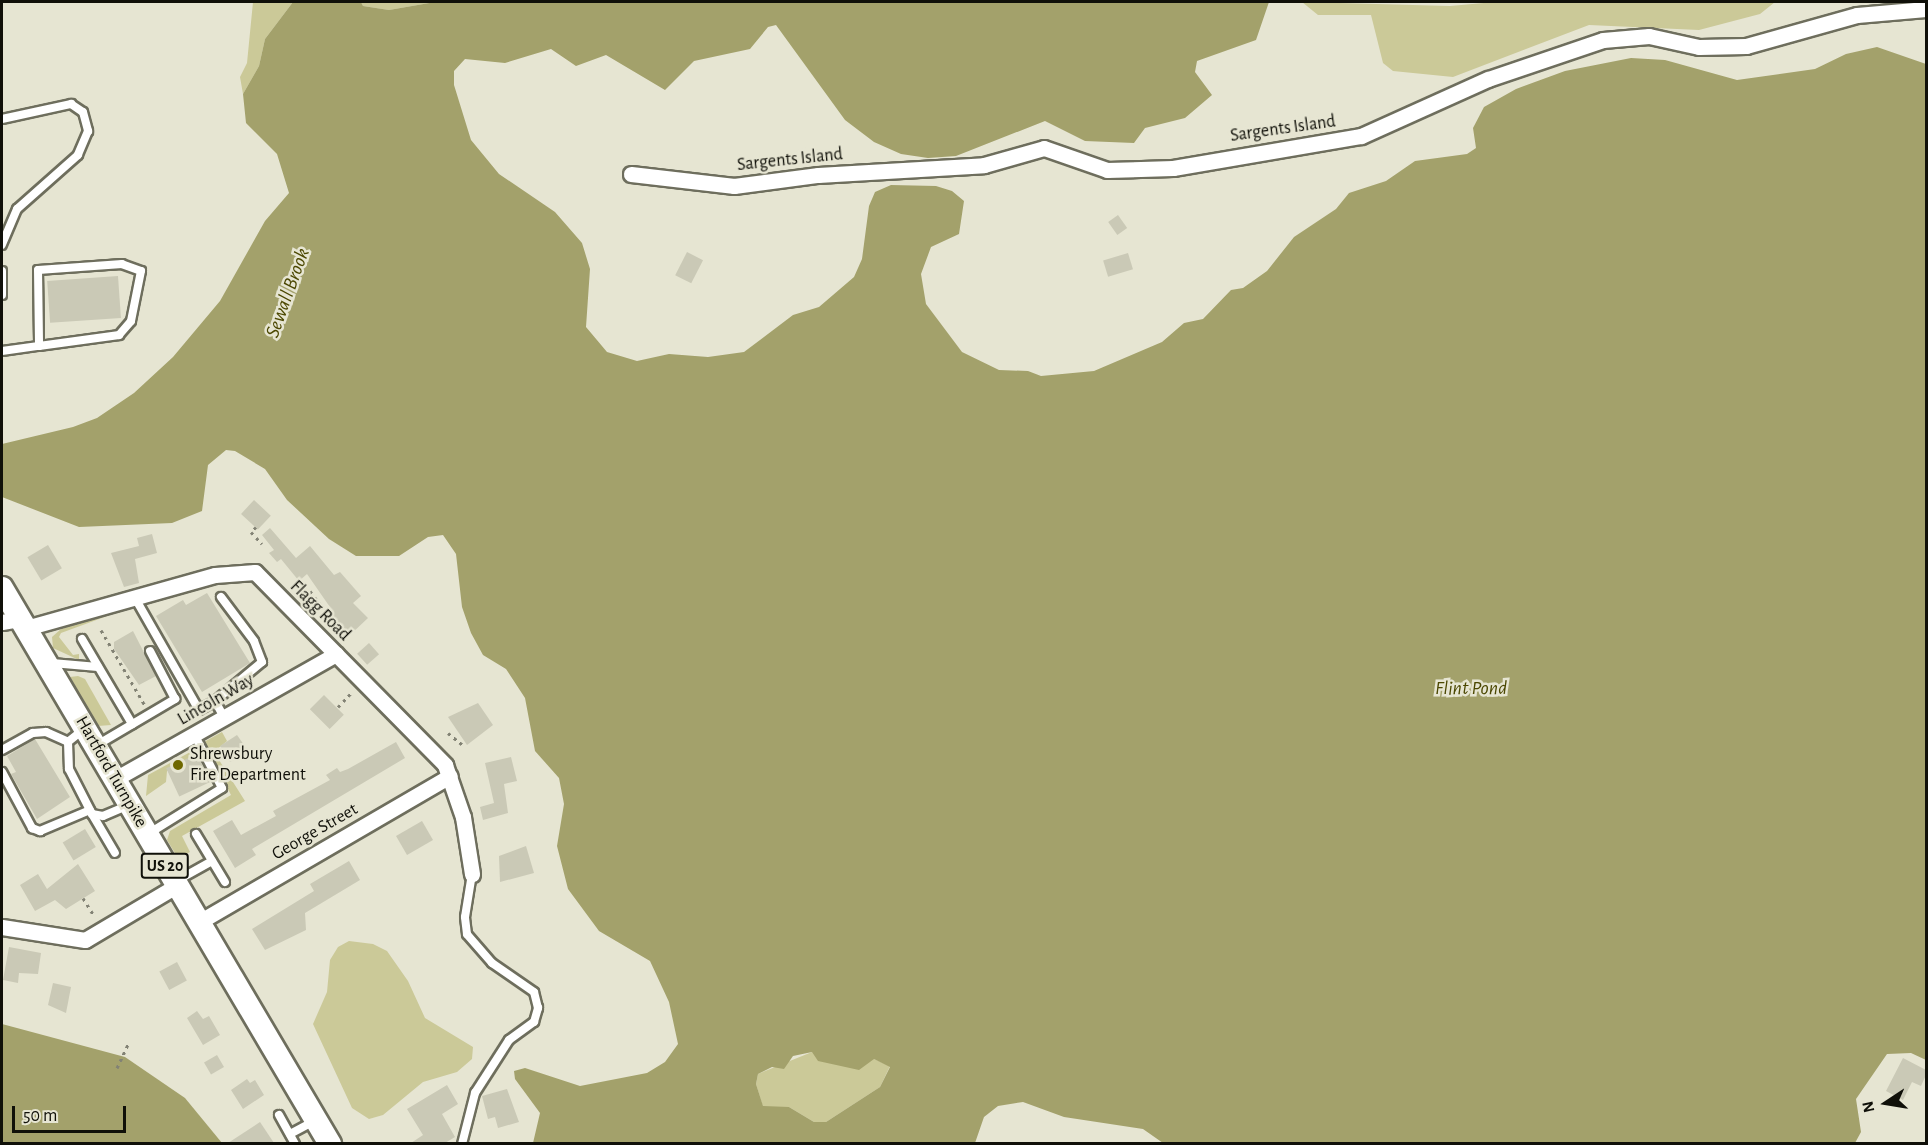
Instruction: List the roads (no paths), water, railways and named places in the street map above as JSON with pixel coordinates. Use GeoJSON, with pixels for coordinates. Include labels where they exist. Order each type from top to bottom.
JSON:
{"type":"FeatureCollection","features":[{"type":"Feature","properties":{"kind":"main road","name":"Hartford Turnpike"},"geometry":{"type":"LineString","coordinates":[[2,588],[15,623],[48,662],[83,739],[115,779],[330,1143]]}},
{"type":"Feature","properties":{"kind":"street","name":"Sargents Island"},"geometry":{"type":"LineString","coordinates":[[631,174],[734,186],[894,169],[984,165],[1044,148],[1107,170],[1173,168],[1361,136],[1488,79],[1603,40],[1649,36],[1699,47],[1746,46],[1857,15],[1926,9]]}},
{"type":"Feature","properties":{"kind":"street","name":"Flagg Road"},"geometry":{"type":"LineString","coordinates":[[15,623],[135,598],[221,574],[255,572],[445,765],[463,817],[472,874]]}},
{"type":"Feature","properties":{"kind":"street","name":"Lincoln Way"},"geometry":{"type":"LineString","coordinates":[[115,779],[336,654]]}},
{"type":"Feature","properties":{"kind":"street","name":"George Street"},"geometry":{"type":"LineString","coordinates":[[199,922],[450,776]]}},
{"type":"Feature","properties":{"kind":"street"},"geometry":{"type":"LineString","coordinates":[[2,929],[85,940],[175,884]]}},
{"type":"Feature","properties":{"kind":"lane"},"geometry":{"type":"LineString","coordinates":[[2,119],[71,104],[83,112],[88,131],[78,155],[17,209],[2,245]]}},
{"type":"Feature","properties":{"kind":"lane"},"geometry":{"type":"LineString","coordinates":[[2,351],[39,346],[119,335],[131,321],[141,271],[122,264],[38,270],[39,346]]}},
{"type":"Feature","properties":{"kind":"lane"},"geometry":{"type":"LineString","coordinates":[[2,271],[2,295]]}},
{"type":"Feature","properties":{"kind":"lane"},"geometry":{"type":"LineString","coordinates":[[135,598],[199,710],[215,701],[262,662],[254,640],[221,597]]}},
{"type":"Feature","properties":{"kind":"lane"},"geometry":{"type":"LineString","coordinates":[[82,639],[132,724]]}},
{"type":"Feature","properties":{"kind":"lane"},"geometry":{"type":"LineString","coordinates":[[2,750],[33,733],[46,732],[83,739],[132,724],[175,699],[150,651]]}},
{"type":"Feature","properties":{"kind":"lane"},"geometry":{"type":"LineString","coordinates":[[48,662],[98,667]]}},
{"type":"Feature","properties":{"kind":"lane"},"geometry":{"type":"LineString","coordinates":[[215,701],[224,717]]}},
{"type":"Feature","properties":{"kind":"lane"},"geometry":{"type":"LineString","coordinates":[[147,835],[222,788],[194,734]]}},
{"type":"Feature","properties":{"kind":"lane"},"geometry":{"type":"LineString","coordinates":[[83,739],[69,769],[115,853]]}},
{"type":"Feature","properties":{"kind":"lane"},"geometry":{"type":"LineString","coordinates":[[2,772],[33,828],[40,831],[91,812],[103,816],[130,805]]}},
{"type":"Feature","properties":{"kind":"lane"},"geometry":{"type":"LineString","coordinates":[[196,834],[225,882]]}},
{"type":"Feature","properties":{"kind":"lane"},"geometry":{"type":"LineString","coordinates":[[175,884],[212,861]]}},
{"type":"Feature","properties":{"kind":"lane"},"geometry":{"type":"LineString","coordinates":[[462,1143],[475,1093],[499,1053],[534,1022],[538,1008],[534,992],[492,963],[467,934],[465,917],[472,874]]}},
{"type":"Feature","properties":{"kind":"lane"},"geometry":{"type":"LineString","coordinates":[[279,1115],[295,1143]]}},
{"type":"Feature","properties":{"kind":"lane"},"geometry":{"type":"LineString","coordinates":[[290,1134],[316,1120]]}},
{"type":"Feature","properties":{"kind":"water","name":"Flint Pond"},"geometry":{"type":"Polygon","coordinates":[[[293,2],[361,2],[363,6],[389,10],[435,2],[1269,2],[1256,40],[1197,61],[1195,72],[1212,95],[1185,118],[1145,128],[1134,143],[1085,141],[1045,121],[956,156],[928,158],[901,154],[874,142],[845,120],[776,25],[768,27],[750,49],[694,61],[665,90],[606,55],[576,66],[551,49],[505,63],[465,59],[454,71],[454,85],[471,140],[499,174],[555,212],[582,243],[590,269],[586,327],[607,352],[637,361],[669,354],[708,357],[744,352],[793,315],[819,307],[854,277],[862,259],[869,206],[875,192],[891,185],[936,186],[952,191],[964,201],[959,234],[931,247],[921,274],[926,304],[962,352],[999,370],[1028,371],[1041,376],[1094,371],[1162,342],[1184,323],[1203,319],[1231,290],[1243,288],[1267,271],[1294,237],[1336,209],[1349,193],[1386,181],[1415,161],[1467,154],[1476,148],[1473,128],[1484,107],[1516,89],[1565,71],[1631,58],[1665,60],[1737,80],[1815,69],[1846,54],[1877,47],[1926,64],[1926,1060],[1911,1053],[1887,1054],[1856,1099],[1861,1132],[1855,1143],[1163,1143],[1143,1129],[1064,1117],[1023,1102],[998,1106],[984,1117],[975,1143],[533,1143],[540,1113],[515,1079],[514,1071],[525,1068],[580,1086],[647,1073],[665,1062],[678,1044],[669,1002],[650,961],[599,931],[568,889],[557,846],[564,804],[559,778],[535,751],[525,698],[506,669],[483,655],[471,633],[462,607],[456,554],[443,535],[428,537],[399,556],[356,556],[329,539],[287,500],[265,469],[235,451],[226,450],[208,465],[202,511],[172,523],[79,527],[2,497],[2,444],[73,427],[97,418],[134,393],[173,357],[220,301],[265,221],[289,193],[277,154],[246,123],[243,94],[259,66],[265,39],[293,2]],[[812,1052],[793,1056],[784,1069],[772,1067],[758,1074],[756,1084],[763,1106],[789,1107],[814,1122],[826,1122],[880,1087],[890,1067],[874,1059],[859,1070],[818,1061],[812,1052]]]}},
{"type":"Feature","properties":{"kind":"water"},"geometry":{"type":"Polygon","coordinates":[[[2,1024],[125,1057],[185,1098],[222,1143],[2,1143],[2,1024]]]}},
{"type":"Feature","properties":{"kind":"place","name":"Shrewsbury Fire Department"},"geometry":{"type":"Point","coordinates":[178,765]}},
{"type":"Feature","properties":{"kind":"water label","name":"Sewall Brook"},"geometry":{"type":"Point","coordinates":[288,293]}}]}
